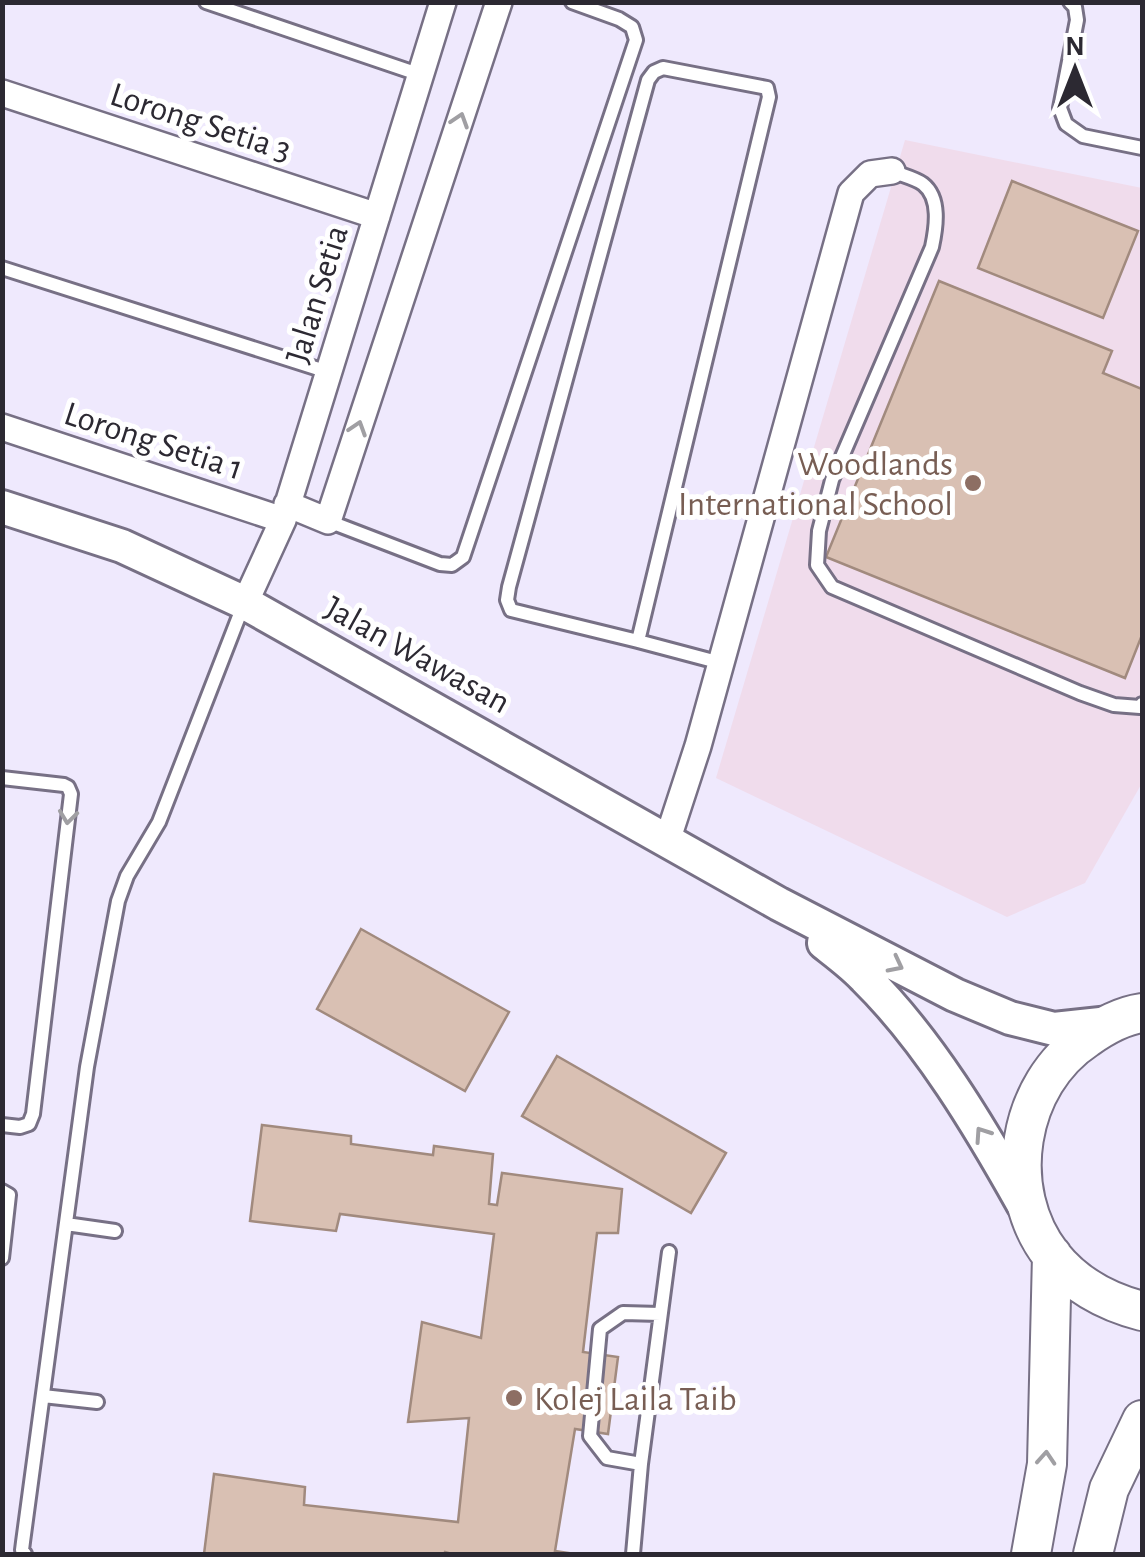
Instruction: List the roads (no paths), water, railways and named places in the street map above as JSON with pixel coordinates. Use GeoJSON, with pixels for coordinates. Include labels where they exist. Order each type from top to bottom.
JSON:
{"type":"FeatureCollection","features":[{"type":"Feature","properties":{"kind":"main road"},"geometry":{"type":"LineString","coordinates":[[1132,1013],[1070,1049],[1041,1086],[1024,1130],[1022,1178],[1031,1218],[1052,1255],[1081,1284],[1118,1305],[1142,1311]]}},
{"type":"Feature","properties":{"kind":"main road"},"geometry":{"type":"LineString","coordinates":[[1031,1554],[1047,1464],[1052,1255]]}},
{"type":"Feature","properties":{"kind":"main road"},"geometry":{"type":"LineString","coordinates":[[1093,1554],[1109,1489],[1142,1420]]}},
{"type":"Feature","properties":{"kind":"street","name":"Jalan Setia"},"geometry":{"type":"LineString","coordinates":[[244,602],[285,512],[443,2]]}},
{"type":"Feature","properties":{"kind":"street"},"geometry":{"type":"LineString","coordinates":[[328,521],[499,2]]}},
{"type":"Feature","properties":{"kind":"street","name":"Lorong Setia 3"},"geometry":{"type":"LineString","coordinates":[[2,93],[377,216]]}},
{"type":"Feature","properties":{"kind":"street"},"geometry":{"type":"LineString","coordinates":[[666,840],[698,746],[851,193],[870,174],[892,171]]}},
{"type":"Feature","properties":{"kind":"street","name":"Lorong Setia 1"},"geometry":{"type":"LineString","coordinates":[[2,427],[285,512],[328,521]]}},
{"type":"Feature","properties":{"kind":"street","name":"Jalan Wawasan"},"geometry":{"type":"LineString","coordinates":[[2,507],[122,546],[244,602],[778,904]]}},
{"type":"Feature","properties":{"kind":"street"},"geometry":{"type":"LineString","coordinates":[[778,904],[955,995],[1010,1018],[1054,1029],[1132,1013]]}},
{"type":"Feature","properties":{"kind":"street"},"geometry":{"type":"LineString","coordinates":[[778,904],[865,977],[915,1035],[989,1144],[1031,1218]]}},
{"type":"Feature","properties":{"kind":"lane"},"geometry":{"type":"LineString","coordinates":[[206,2],[421,74]]}},
{"type":"Feature","properties":{"kind":"lane"},"geometry":{"type":"LineString","coordinates":[[328,521],[440,564],[452,565],[463,556],[636,40],[632,27],[572,2]]}},
{"type":"Feature","properties":{"kind":"lane"},"geometry":{"type":"LineString","coordinates":[[1070,2],[1077,20],[1060,108],[1066,124],[1083,136],[1142,148]]}},
{"type":"Feature","properties":{"kind":"lane"},"geometry":{"type":"LineString","coordinates":[[638,641],[769,97],[767,88],[663,68],[648,80],[508,600],[511,610],[721,662]]}},
{"type":"Feature","properties":{"kind":"lane"},"geometry":{"type":"LineString","coordinates":[[892,171],[925,186],[934,202],[936,226],[932,247],[832,480],[819,532],[817,565],[832,586],[1080,693],[1114,704],[1142,704]]}},
{"type":"Feature","properties":{"kind":"lane"},"geometry":{"type":"LineString","coordinates":[[2,268],[328,372]]}},
{"type":"Feature","properties":{"kind":"lane"},"geometry":{"type":"LineString","coordinates":[[25,1554],[22,1542],[87,1066],[118,901],[127,876],[160,822],[244,602]]}},
{"type":"Feature","properties":{"kind":"lane"},"geometry":{"type":"LineString","coordinates":[[2,778],[64,786],[71,794],[33,1114],[29,1124],[2,1125]]}},
{"type":"Feature","properties":{"kind":"lane"},"geometry":{"type":"LineString","coordinates":[[2,1191],[8,1195],[9,1208],[2,1258]]}},
{"type":"Feature","properties":{"kind":"lane"},"geometry":{"type":"LineString","coordinates":[[66,1224],[115,1230]]}},
{"type":"Feature","properties":{"kind":"lane"},"geometry":{"type":"LineString","coordinates":[[634,1554],[641,1464],[669,1252]]}},
{"type":"Feature","properties":{"kind":"lane"},"geometry":{"type":"LineString","coordinates":[[641,1464],[607,1458],[590,1436],[600,1329],[623,1313],[660,1314]]}},
{"type":"Feature","properties":{"kind":"lane"},"geometry":{"type":"LineString","coordinates":[[42,1396],[96,1402]]}},
{"type":"Feature","properties":{"kind":"place","name":"Woodlands International School"},"geometry":{"type":"Point","coordinates":[973,483]}},
{"type":"Feature","properties":{"kind":"place","name":"Kolej Laila Taib"},"geometry":{"type":"Point","coordinates":[514,1398]}}]}
